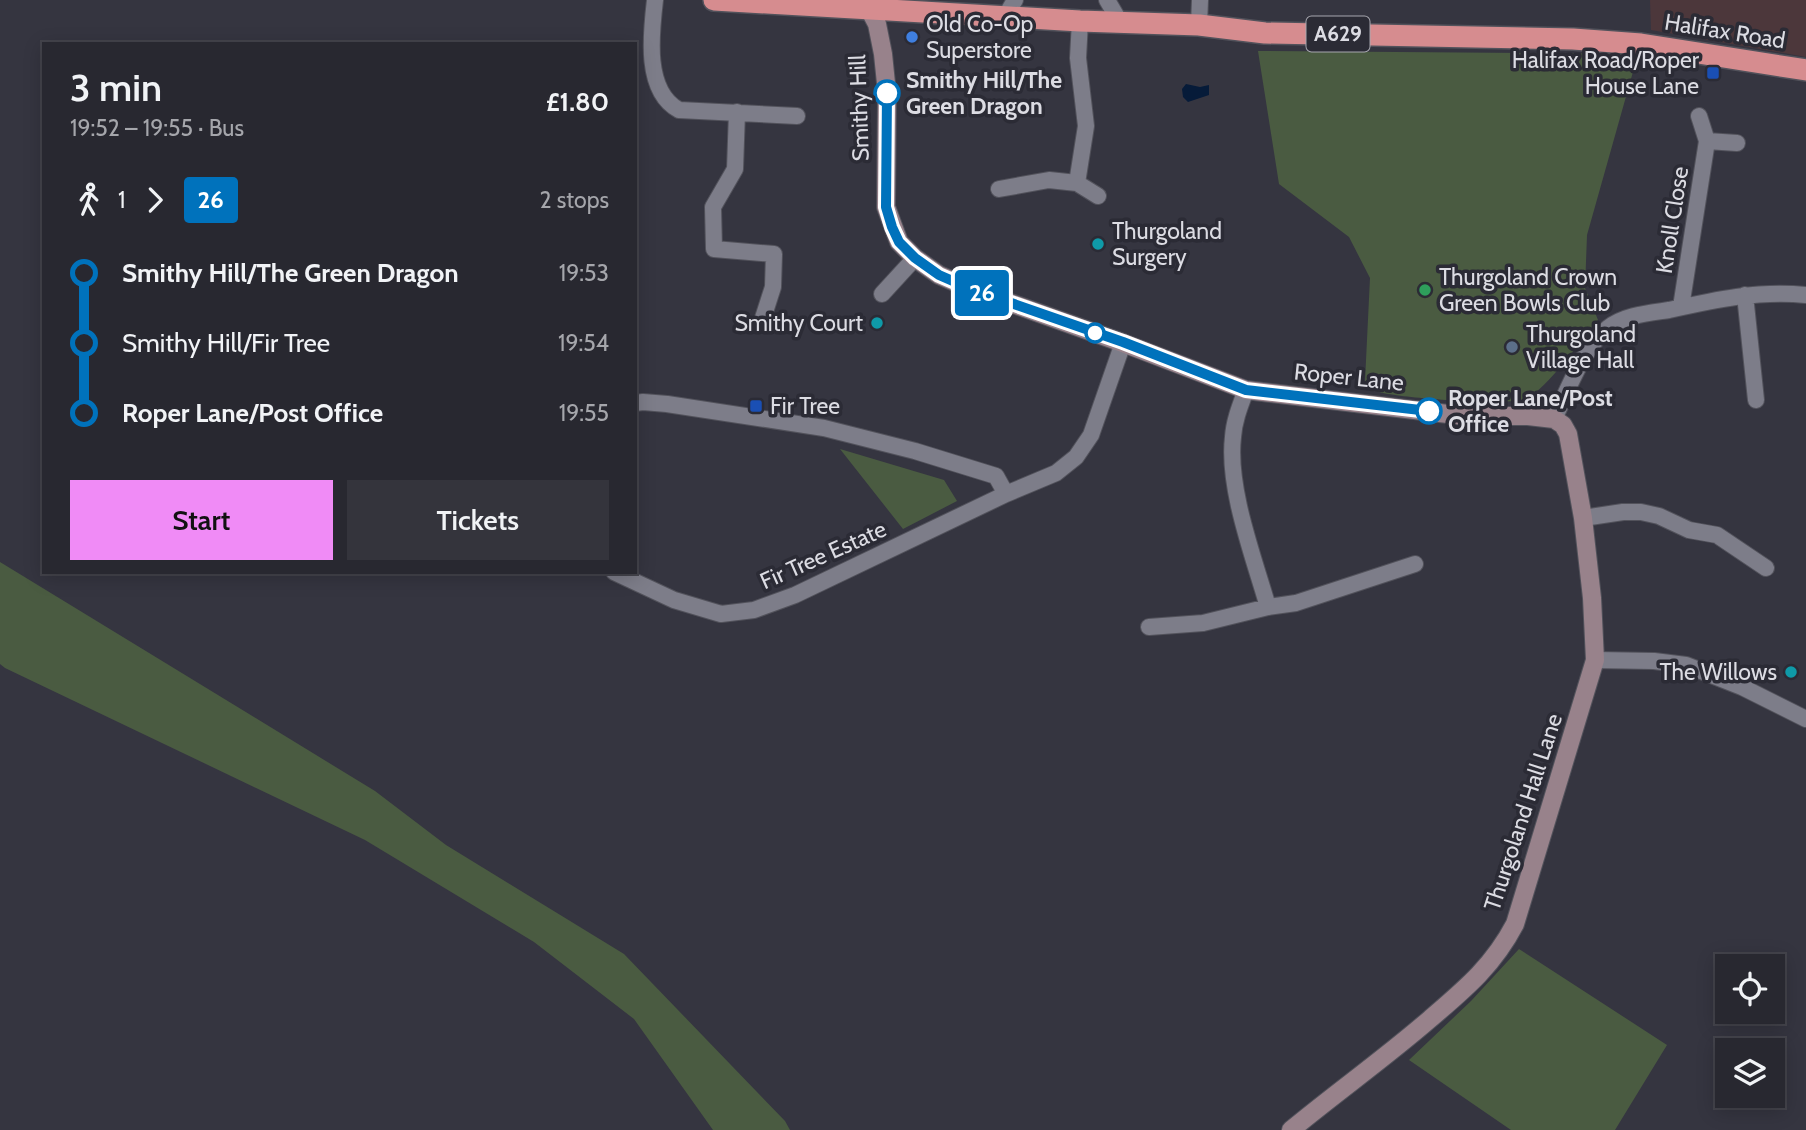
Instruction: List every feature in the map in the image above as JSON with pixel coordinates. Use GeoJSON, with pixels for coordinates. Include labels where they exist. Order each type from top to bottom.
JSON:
{"type":"FeatureCollection","features":[{"type":"Feature","properties":{"kind":"highway","name":"Halifax Road"},"geometry":{"type":"LineString","coordinates":[[713,0],[818,3],[869,9],[1010,8],[1080,21],[1199,25],[1265,33],[1573,39],[1627,43],[1806,70]]}},
{"type":"Feature","properties":{"kind":"street"},"geometry":{"type":"LineString","coordinates":[[654,0],[650,45],[661,94],[668,104],[679,110],[797,116]]}},
{"type":"Feature","properties":{"kind":"street"},"geometry":{"type":"LineString","coordinates":[[1107,0],[1120,22]]}},
{"type":"Feature","properties":{"kind":"street"},"geometry":{"type":"LineString","coordinates":[[1199,0],[1199,25]]}},
{"type":"Feature","properties":{"kind":"street","name":"Smithy Hill"},"geometry":{"type":"LineString","coordinates":[[869,9],[877,24],[887,93],[886,207],[899,242],[934,272]]}},
{"type":"Feature","properties":{"kind":"street"},"geometry":{"type":"LineString","coordinates":[[1077,183],[1086,127],[1078,58],[1080,21]]}},
{"type":"Feature","properties":{"kind":"street"},"geometry":{"type":"LineString","coordinates":[[737,112],[735,169],[713,207],[714,249],[774,254],[773,287],[764,318]]}},
{"type":"Feature","properties":{"kind":"street","name":"Knoll Close"},"geometry":{"type":"LineString","coordinates":[[1681,307],[1707,141],[1699,116]]}},
{"type":"Feature","properties":{"kind":"street","name":"Knoll Close"},"geometry":{"type":"LineString","coordinates":[[1707,141],[1737,143]]}},
{"type":"Feature","properties":{"kind":"street"},"geometry":{"type":"LineString","coordinates":[[999,189],[1049,180],[1077,183],[1098,196]]}},
{"type":"Feature","properties":{"kind":"street"},"geometry":{"type":"LineString","coordinates":[[881,294],[915,258]]}},
{"type":"Feature","properties":{"kind":"street","name":"Roper Lane"},"geometry":{"type":"LineString","coordinates":[[934,272],[971,289],[1123,342],[1246,390],[1465,416],[1528,416],[1554,419]]}},
{"type":"Feature","properties":{"kind":"street"},"geometry":{"type":"LineString","coordinates":[[1745,295],[1756,400]]}},
{"type":"Feature","properties":{"kind":"street"},"geometry":{"type":"LineString","coordinates":[[1554,419],[1579,368],[1600,335],[1610,326],[1629,317],[1745,295],[1806,295]]}},
{"type":"Feature","properties":{"kind":"street","name":"Fir Tree Estate"},"geometry":{"type":"LineString","coordinates":[[618,574],[674,600],[721,614],[754,610],[795,595],[1006,494],[1056,473],[1076,457],[1091,435],[1123,342]]}},
{"type":"Feature","properties":{"kind":"street"},"geometry":{"type":"LineString","coordinates":[[1246,390],[1237,413],[1232,439],[1233,467],[1239,504],[1268,607]]}},
{"type":"Feature","properties":{"kind":"street"},"geometry":{"type":"LineString","coordinates":[[637,404],[667,404],[824,428],[915,451],[996,476],[1006,494]]}},
{"type":"Feature","properties":{"kind":"street","name":"Thurgoland Hall Lane"},"geometry":{"type":"LineString","coordinates":[[1291,1130],[1388,1056],[1483,972],[1504,946],[1524,899],[1595,660],[1592,598],[1583,518],[1568,434],[1563,425],[1554,419]]}},
{"type":"Feature","properties":{"kind":"street"},"geometry":{"type":"LineString","coordinates":[[1583,518],[1623,512],[1659,516],[1689,530],[1717,535],[1766,568]]}},
{"type":"Feature","properties":{"kind":"street"},"geometry":{"type":"LineString","coordinates":[[1149,627],[1203,623],[1296,603],[1415,564]]}},
{"type":"Feature","properties":{"kind":"street"},"geometry":{"type":"LineString","coordinates":[[1595,660],[1654,661],[1686,665],[1742,687],[1806,719]]}},
{"type":"Feature","properties":{"kind":"shaded area"},"geometry":{"type":"Polygon","coordinates":[[[1650,0],[1806,0],[1806,57],[1651,30],[1650,0]]]}},
{"type":"Feature","properties":{"kind":"green space"},"geometry":{"type":"Polygon","coordinates":[[[1258,51],[1638,54],[1587,235],[1585,288],[1598,320],[1554,375],[1534,394],[1526,399],[1499,402],[1426,398],[1387,394],[1377,391],[1365,381],[1370,278],[1349,237],[1279,184],[1258,51]]]}},
{"type":"Feature","properties":{"kind":"green space"},"geometry":{"type":"Polygon","coordinates":[[[840,449],[944,480],[957,501],[903,529],[840,449]]]}},
{"type":"Feature","properties":{"kind":"green space"},"geometry":{"type":"Polygon","coordinates":[[[0,562],[375,791],[446,845],[624,954],[785,1121],[790,1130],[713,1130],[634,1019],[534,942],[365,840],[5,668],[0,664],[0,562]]]}},
{"type":"Feature","properties":{"kind":"green space"},"geometry":{"type":"Polygon","coordinates":[[[1519,949],[1667,1045],[1615,1130],[1511,1130],[1409,1060],[1471,1001],[1519,949]]]}},
{"type":"Feature","properties":{"kind":"water"},"geometry":{"type":"Polygon","coordinates":[[[1186,84],[1200,87],[1209,85],[1209,95],[1188,102],[1183,97],[1182,89],[1186,84]]]}},
{"type":"Feature","properties":{"kind":"bus line","name":"26"},"geometry":{"type":"LineString","coordinates":[[887,93],[886,207],[899,242],[915,258],[939,275],[1246,390],[1429,411]]}},
{"type":"Feature","properties":{"kind":"place","name":"Old Co-Op Superstore"},"geometry":{"type":"Point","coordinates":[912,37]}},
{"type":"Feature","properties":{"kind":"place","name":"Halifax Road/Roper House Lane"},"geometry":{"type":"Point","coordinates":[1713,73]}},
{"type":"Feature","properties":{"kind":"place","name":"Smithy Hill/The Green Dragon"},"geometry":{"type":"Point","coordinates":[887,93]}},
{"type":"Feature","properties":{"kind":"place","name":"Thurgoland Surgery"},"geometry":{"type":"Point","coordinates":[1098,244]}},
{"type":"Feature","properties":{"kind":"place","name":"Thurgoland Crown Green Bowls Club"},"geometry":{"type":"Point","coordinates":[1425,290]}},
{"type":"Feature","properties":{"kind":"place","name":"Smithy Court"},"geometry":{"type":"Point","coordinates":[877,323]}},
{"type":"Feature","properties":{"kind":"place","name":"Thurgoland Village Hall"},"geometry":{"type":"Point","coordinates":[1512,347]}},
{"type":"Feature","properties":{"kind":"place","name":"Fir Tree"},"geometry":{"type":"Point","coordinates":[756,406]}},
{"type":"Feature","properties":{"kind":"place","name":"Roper Lane/Post Office"},"geometry":{"type":"Point","coordinates":[1429,411]}},
{"type":"Feature","properties":{"kind":"place","name":"The Willows"},"geometry":{"type":"Point","coordinates":[1791,672]}}]}
